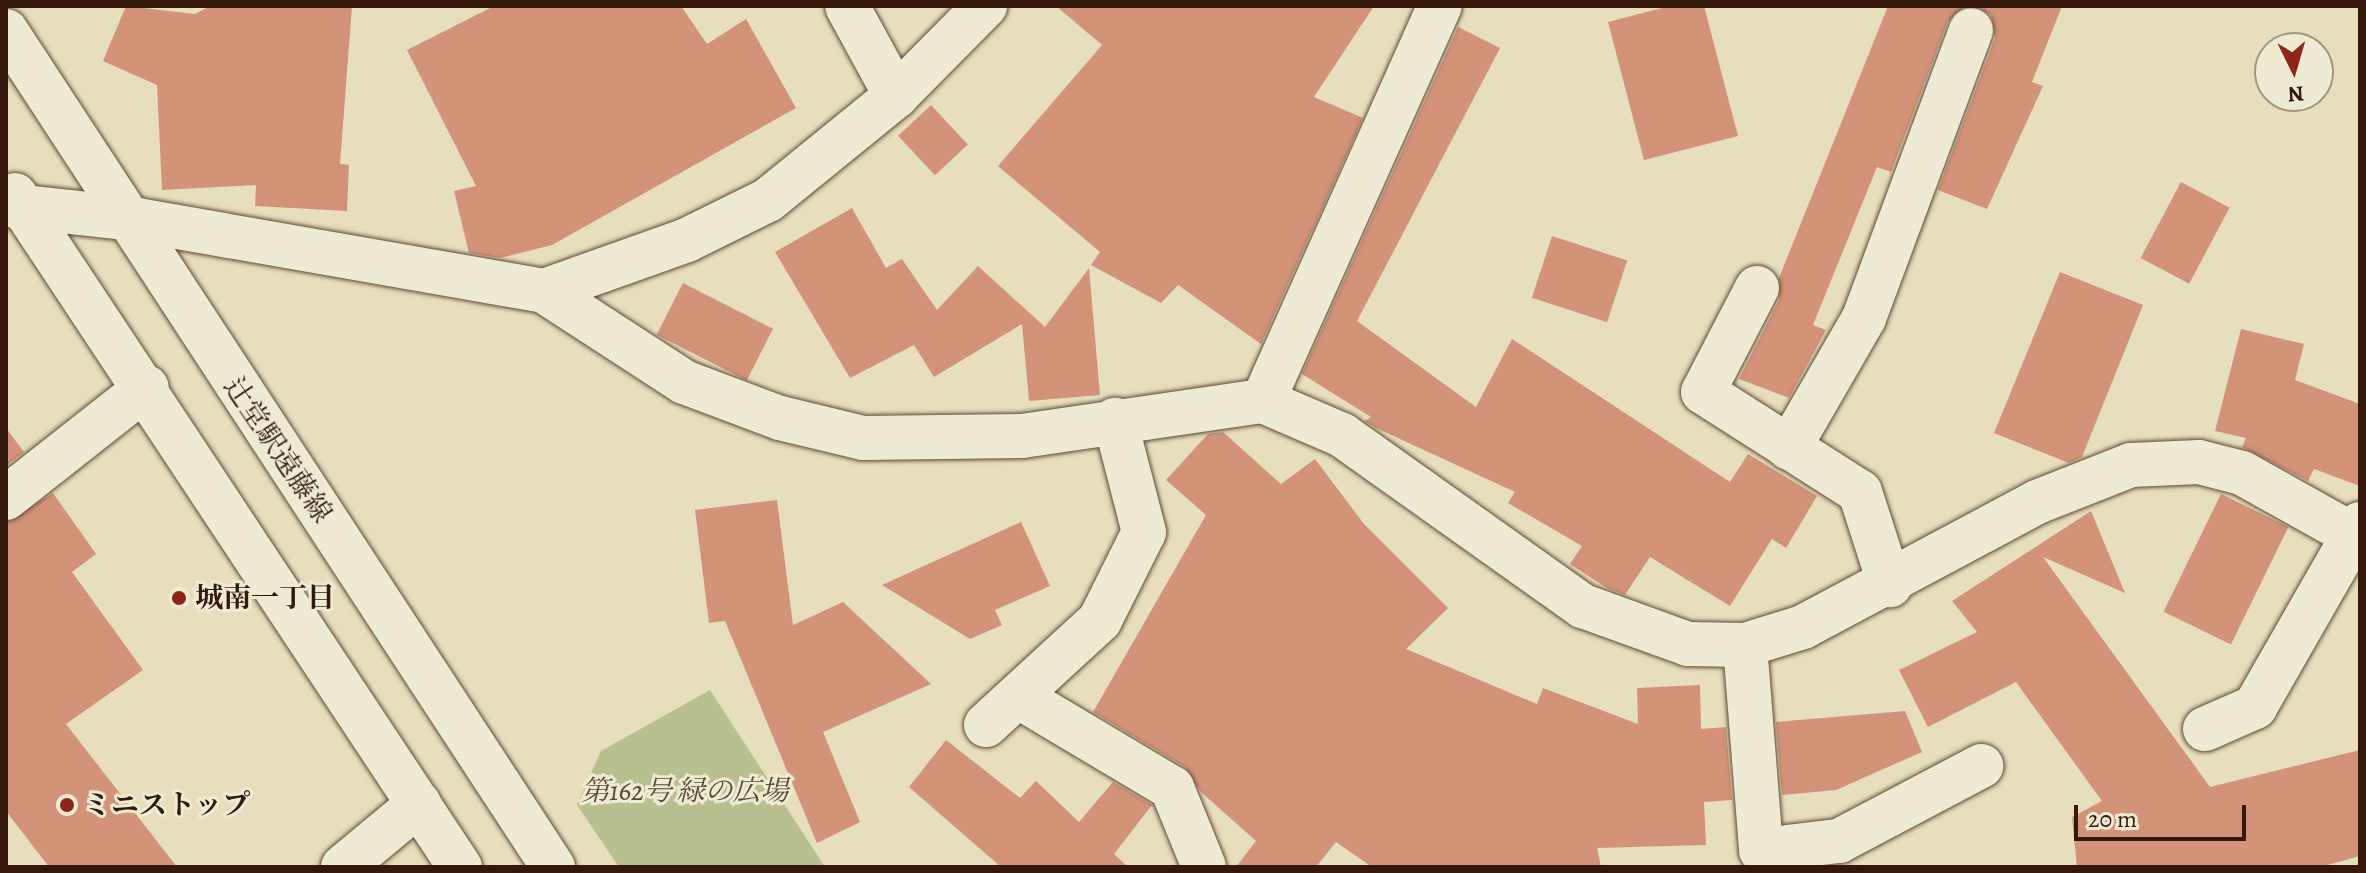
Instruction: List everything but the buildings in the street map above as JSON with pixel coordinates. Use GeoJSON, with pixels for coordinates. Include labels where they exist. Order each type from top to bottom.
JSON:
{"type":"FeatureCollection","features":[{"type":"Feature","properties":{"kind":"street"},"geometry":{"type":"LineString","coordinates":[[847,6],[896,96]]}},
{"type":"Feature","properties":{"kind":"street"},"geometry":{"type":"LineString","coordinates":[[544,291],[687,240],[768,200],[896,96],[985,6]]}},
{"type":"Feature","properties":{"kind":"street"},"geometry":{"type":"LineString","coordinates":[[1263,401],[1440,6]]}},
{"type":"Feature","properties":{"kind":"street"},"geometry":{"type":"LineString","coordinates":[[1789,448],[1864,318],[1971,30]]}},
{"type":"Feature","properties":{"kind":"street","name":"辻堂駅遠藤線"},"geometry":{"type":"LineString","coordinates":[[6,31],[553,867]]}},
{"type":"Feature","properties":{"kind":"street"},"geometry":{"type":"LineString","coordinates":[[13,199],[544,291],[684,382],[780,418],[863,438],[953,442],[1263,401],[1342,435],[1583,606],[1637,631],[1688,644],[1745,645],[1803,627],[1890,585],[2037,502],[2131,465],[2167,460],[2242,473],[2358,533],[2255,707],[2205,729]]}},
{"type":"Feature","properties":{"kind":"street"},"geometry":{"type":"LineString","coordinates":[[13,199],[147,387],[460,867]]}},
{"type":"Feature","properties":{"kind":"street"},"geometry":{"type":"LineString","coordinates":[[1757,288],[1703,392],[1860,492],[1890,585]]}},
{"type":"Feature","properties":{"kind":"street"},"geometry":{"type":"LineString","coordinates":[[6,498],[147,387]]}},
{"type":"Feature","properties":{"kind":"street"},"geometry":{"type":"LineString","coordinates":[[986,725],[1021,698],[1100,620],[1144,532],[1115,420]]}},
{"type":"Feature","properties":{"kind":"street"},"geometry":{"type":"LineString","coordinates":[[1745,645],[1761,850],[1839,841],[1981,766]]}},
{"type":"Feature","properties":{"kind":"street"},"geometry":{"type":"LineString","coordinates":[[1021,698],[1172,788],[1204,867]]}},
{"type":"Feature","properties":{"kind":"street"},"geometry":{"type":"LineString","coordinates":[[343,867],[419,804]]}},
{"type":"Feature","properties":{"kind":"green space","name":"第162号 緑の広場"},"geometry":{"type":"Polygon","coordinates":[[[710,690],[825,867],[619,867],[577,805],[601,751],[710,690]]]}},
{"type":"Feature","properties":{"kind":"place","name":"城南一丁目"},"geometry":{"type":"Point","coordinates":[179,598]}},
{"type":"Feature","properties":{"kind":"place","name":"ミニストップ"},"geometry":{"type":"Point","coordinates":[67,805]}}]}
